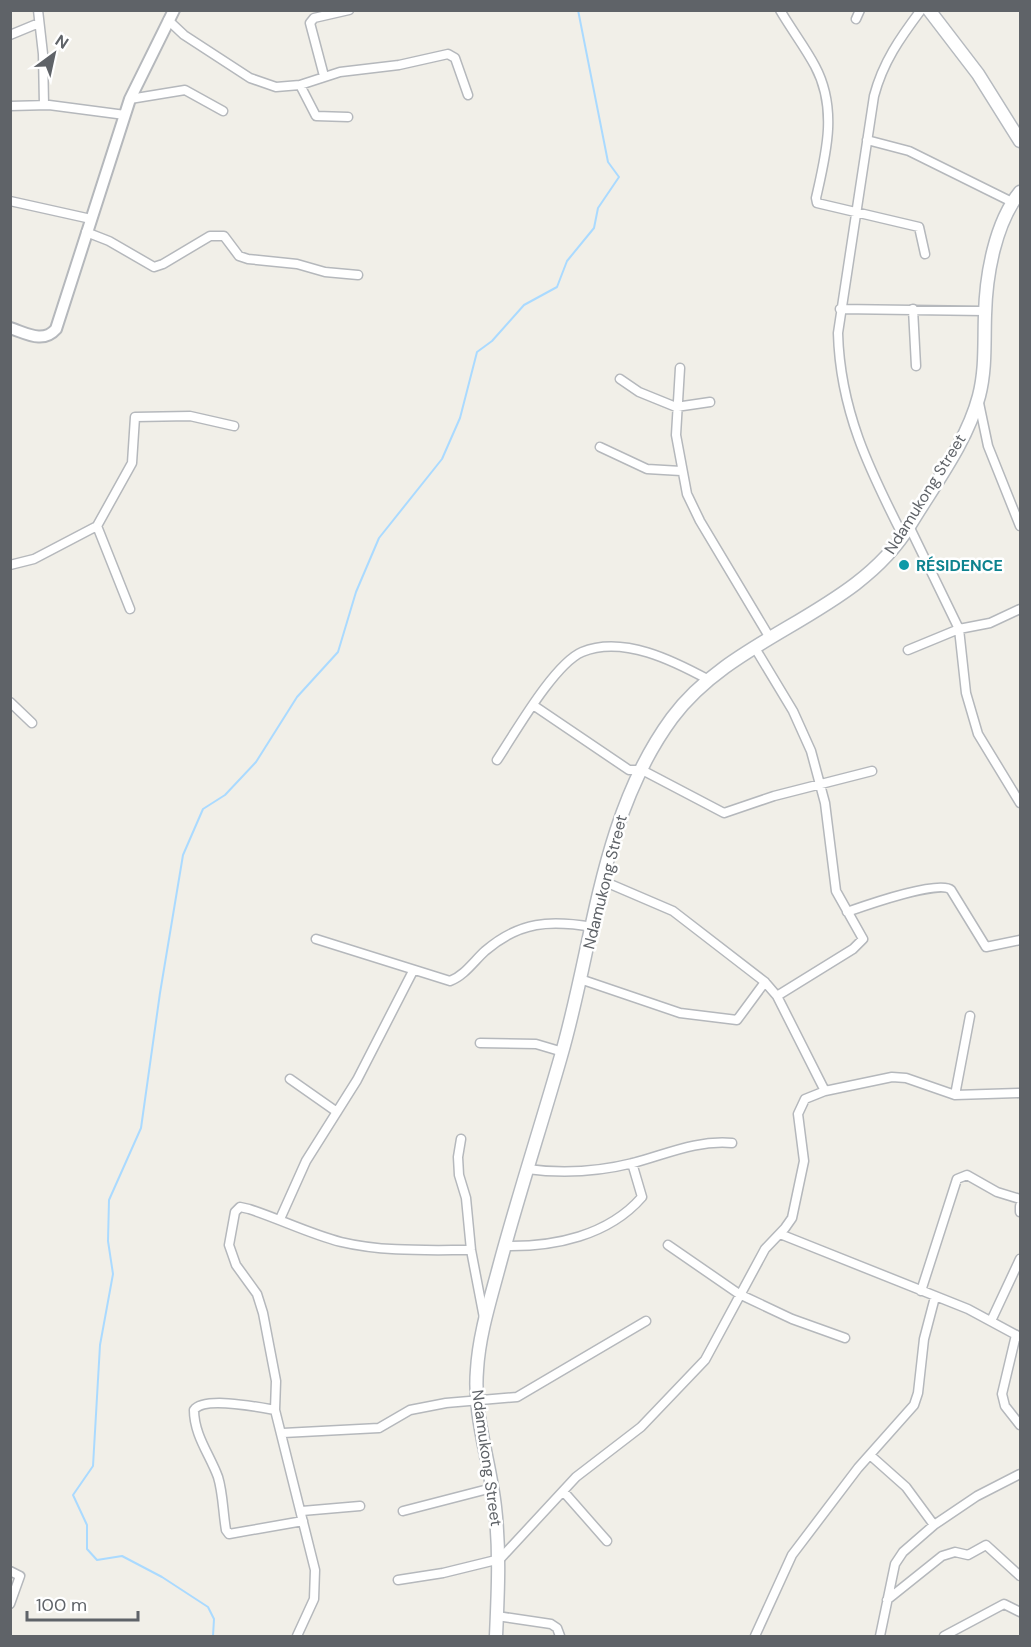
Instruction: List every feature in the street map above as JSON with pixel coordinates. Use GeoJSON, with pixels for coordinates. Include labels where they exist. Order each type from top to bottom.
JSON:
{"type":"FeatureCollection","features":[{"type":"Feature","properties":{"kind":"main road"},"geometry":{"type":"LineString","coordinates":[[929,10],[978,74],[1020,141]]}},
{"type":"Feature","properties":{"kind":"main road","name":"Ndamukong Street"},"geometry":{"type":"LineString","coordinates":[[496,1636],[500,1559],[492,1488],[476,1400],[478,1346],[562,1052],[622,811],[642,770],[671,720],[709,680],[868,574],[906,531],[955,450],[978,400],[984,363],[985,310],[994,253],[1016,197]]}},
{"type":"Feature","properties":{"kind":"street"},"geometry":{"type":"LineString","coordinates":[[38,10],[43,54],[44,105]]}},
{"type":"Feature","properties":{"kind":"street"},"geometry":{"type":"LineString","coordinates":[[324,76],[310,23],[314,18],[349,10]]}},
{"type":"Feature","properties":{"kind":"street"},"geometry":{"type":"LineString","coordinates":[[780,10],[815,65],[826,95],[828,144],[816,198],[817,203],[919,227],[925,254]]}},
{"type":"Feature","properties":{"kind":"street"},"geometry":{"type":"LineString","coordinates":[[921,10],[890,51],[880,72],[840,309],[838,363],[852,423],[864,459],[959,629],[970,714],[978,734],[1020,804]]}},
{"type":"Feature","properties":{"kind":"street"},"geometry":{"type":"LineString","coordinates":[[171,15],[184,35],[250,78],[276,87],[300,85],[324,76],[399,65],[448,54],[455,58],[468,95]]}},
{"type":"Feature","properties":{"kind":"street"},"geometry":{"type":"LineString","coordinates":[[10,328],[41,338],[50,335],[56,329],[130,99],[171,15]]}},
{"type":"Feature","properties":{"kind":"street"},"geometry":{"type":"LineString","coordinates":[[10,35],[39,23]]}},
{"type":"Feature","properties":{"kind":"street"},"geometry":{"type":"LineString","coordinates":[[300,85],[316,116],[348,117]]}},
{"type":"Feature","properties":{"kind":"street"},"geometry":{"type":"LineString","coordinates":[[130,99],[185,90],[223,111]]}},
{"type":"Feature","properties":{"kind":"street"},"geometry":{"type":"LineString","coordinates":[[10,106],[44,105],[125,114]]}},
{"type":"Feature","properties":{"kind":"street"},"geometry":{"type":"LineString","coordinates":[[867,140],[909,151],[1016,197]]}},
{"type":"Feature","properties":{"kind":"street"},"geometry":{"type":"LineString","coordinates":[[10,201],[91,219]]}},
{"type":"Feature","properties":{"kind":"street"},"geometry":{"type":"LineString","coordinates":[[86,232],[109,241],[154,267],[210,236],[218,234],[224,236],[239,256],[248,259],[297,264],[325,272],[358,275]]}},
{"type":"Feature","properties":{"kind":"street"},"geometry":{"type":"LineString","coordinates":[[840,309],[985,310]]}},
{"type":"Feature","properties":{"kind":"street"},"geometry":{"type":"LineString","coordinates":[[913,309],[916,366]]}},
{"type":"Feature","properties":{"kind":"street"},"geometry":{"type":"LineString","coordinates":[[680,368],[676,408],[681,471],[687,494],[770,638]]}},
{"type":"Feature","properties":{"kind":"street"},"geometry":{"type":"LineString","coordinates":[[620,379],[639,392],[676,408],[710,402]]}},
{"type":"Feature","properties":{"kind":"street"},"geometry":{"type":"LineString","coordinates":[[978,400],[988,446],[1020,526]]}},
{"type":"Feature","properties":{"kind":"street"},"geometry":{"type":"LineString","coordinates":[[10,565],[34,559],[97,526],[132,464],[135,417],[190,416],[234,426]]}},
{"type":"Feature","properties":{"kind":"street"},"geometry":{"type":"LineString","coordinates":[[600,447],[647,469],[681,471]]}},
{"type":"Feature","properties":{"kind":"street"},"geometry":{"type":"LineString","coordinates":[[97,526],[130,609]]}},
{"type":"Feature","properties":{"kind":"street"},"geometry":{"type":"LineString","coordinates":[[908,650],[959,629],[984,625],[1020,609]]}},
{"type":"Feature","properties":{"kind":"street"},"geometry":{"type":"LineString","coordinates":[[498,760],[533,705],[572,659],[594,649],[621,647],[633,649],[674,663],[709,680]]}},
{"type":"Feature","properties":{"kind":"street"},"geometry":{"type":"LineString","coordinates":[[755,648],[805,735],[820,785],[832,846],[836,891],[863,939],[859,944],[777,996]]}},
{"type":"Feature","properties":{"kind":"street"},"geometry":{"type":"LineString","coordinates":[[10,702],[32,723]]}},
{"type":"Feature","properties":{"kind":"street"},"geometry":{"type":"LineString","coordinates":[[533,705],[629,770],[642,770],[724,813],[872,771]]}},
{"type":"Feature","properties":{"kind":"street"},"geometry":{"type":"LineString","coordinates":[[603,881],[673,911],[765,982],[777,996],[825,1091]]}},
{"type":"Feature","properties":{"kind":"street"},"geometry":{"type":"LineString","coordinates":[[848,912],[898,895],[948,886],[986,947],[1020,940]]}},
{"type":"Feature","properties":{"kind":"street"},"geometry":{"type":"LineString","coordinates":[[316,939],[450,981],[457,978],[487,950],[525,927],[551,922],[593,927]]}},
{"type":"Feature","properties":{"kind":"street"},"geometry":{"type":"LineString","coordinates":[[280,1219],[298,1175],[362,1070],[413,971]]}},
{"type":"Feature","properties":{"kind":"street"},"geometry":{"type":"LineString","coordinates":[[580,980],[680,1012],[737,1020],[765,982]]}},
{"type":"Feature","properties":{"kind":"street"},"geometry":{"type":"LineString","coordinates":[[955,1095],[970,1016]]}},
{"type":"Feature","properties":{"kind":"street"},"geometry":{"type":"LineString","coordinates":[[480,1043],[536,1044],[562,1052]]}},
{"type":"Feature","properties":{"kind":"street"},"geometry":{"type":"LineString","coordinates":[[398,1580],[443,1573],[500,1559],[562,1491],[595,1460],[641,1427],[705,1360],[715,1347],[739,1294],[765,1249],[792,1218],[804,1161],[798,1114],[805,1099],[825,1091],[892,1077],[906,1078],[955,1095],[1020,1093]]}},
{"type":"Feature","properties":{"kind":"street"},"geometry":{"type":"LineString","coordinates":[[290,1078],[337,1112]]}},
{"type":"Feature","properties":{"kind":"street"},"geometry":{"type":"LineString","coordinates":[[461,1139],[458,1166],[466,1198],[471,1250],[484,1321]]}},
{"type":"Feature","properties":{"kind":"street"},"geometry":{"type":"LineString","coordinates":[[527,1169],[572,1172],[632,1163],[690,1145],[732,1143]]}},
{"type":"Feature","properties":{"kind":"street"},"geometry":{"type":"LineString","coordinates":[[505,1246],[559,1242],[613,1221],[642,1197],[632,1163]]}},
{"type":"Feature","properties":{"kind":"street"},"geometry":{"type":"LineString","coordinates":[[921,1291],[957,1179],[967,1175],[998,1192],[1020,1199]]}},
{"type":"Feature","properties":{"kind":"street"},"geometry":{"type":"LineString","coordinates":[[1020,1206],[1020,1212]]}},
{"type":"Feature","properties":{"kind":"street"},"geometry":{"type":"LineString","coordinates":[[297,1636],[314,1599],[315,1570],[283,1433],[275,1410],[276,1381],[263,1313],[257,1294],[236,1265],[229,1245],[235,1212],[240,1208],[356,1245],[413,1250],[471,1250]]}},
{"type":"Feature","properties":{"kind":"street"},"geometry":{"type":"LineString","coordinates":[[780,1234],[968,1309],[1018,1336],[1003,1400],[1020,1425]]}},
{"type":"Feature","properties":{"kind":"street"},"geometry":{"type":"LineString","coordinates":[[668,1245],[739,1294],[792,1319],[845,1338]]}},
{"type":"Feature","properties":{"kind":"street"},"geometry":{"type":"LineString","coordinates":[[991,1321],[1020,1259]]}},
{"type":"Feature","properties":{"kind":"street"},"geometry":{"type":"LineString","coordinates":[[754,1636],[792,1555],[870,1455],[914,1405],[918,1393],[924,1339],[935,1297]]}},
{"type":"Feature","properties":{"kind":"street"},"geometry":{"type":"LineString","coordinates":[[283,1433],[379,1428],[410,1410],[476,1400],[505,1400],[527,1393],[646,1321]]}},
{"type":"Feature","properties":{"kind":"street"},"geometry":{"type":"LineString","coordinates":[[275,1410],[248,1404],[203,1404],[194,1410],[194,1418],[198,1435],[219,1480],[226,1530],[229,1534],[303,1521]]}},
{"type":"Feature","properties":{"kind":"street"},"geometry":{"type":"LineString","coordinates":[[870,1455],[906,1487],[934,1525]]}},
{"type":"Feature","properties":{"kind":"street"},"geometry":{"type":"LineString","coordinates":[[879,1636],[898,1557],[934,1525],[977,1496],[1020,1474]]}},
{"type":"Feature","properties":{"kind":"street"},"geometry":{"type":"LineString","coordinates":[[403,1511],[492,1488]]}},
{"type":"Feature","properties":{"kind":"street"},"geometry":{"type":"LineString","coordinates":[[562,1491],[607,1541]]}},
{"type":"Feature","properties":{"kind":"street"},"geometry":{"type":"LineString","coordinates":[[302,1511],[360,1506]]}},
{"type":"Feature","properties":{"kind":"street"},"geometry":{"type":"LineString","coordinates":[[887,1601],[942,1556],[955,1552],[968,1555],[986,1545],[1020,1575]]}},
{"type":"Feature","properties":{"kind":"street"},"geometry":{"type":"LineString","coordinates":[[10,1571],[20,1576],[10,1604]]}},
{"type":"Feature","properties":{"kind":"street"},"geometry":{"type":"LineString","coordinates":[[944,1636],[1004,1604],[1020,1612]]}},
{"type":"Feature","properties":{"kind":"street"},"geometry":{"type":"LineString","coordinates":[[497,1617],[551,1624],[557,1628],[560,1636]]}},
{"type":"Feature","properties":{"kind":"waterway"},"geometry":{"type":"LineString","coordinates":[[213,1636],[214,1619],[208,1607],[162,1577],[122,1556],[97,1560],[87,1549],[87,1525],[73,1495],[93,1466],[100,1345],[113,1274],[108,1241],[109,1200],[141,1128],[183,855],[203,809],[225,795],[256,762],[297,697],[338,652],[356,592],[379,538],[442,459],[460,418],[477,352],[492,341],[524,305],[557,287],[567,261],[594,228],[598,208],[619,177],[608,162],[578,10]]}},
{"type":"Feature","properties":{"kind":"place","name":"RÉSIDENCE"},"geometry":{"type":"Point","coordinates":[904,565]}}]}
